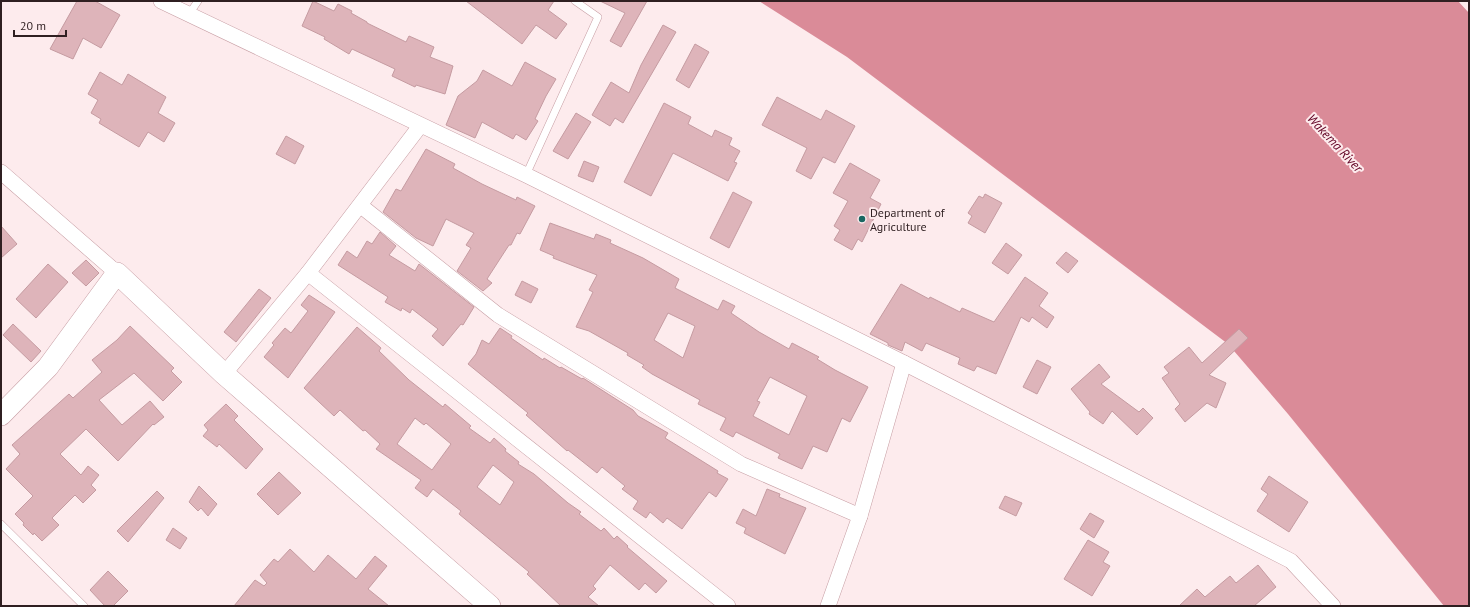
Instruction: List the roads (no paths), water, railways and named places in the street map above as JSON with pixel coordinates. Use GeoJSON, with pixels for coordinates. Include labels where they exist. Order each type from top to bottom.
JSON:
{"type":"FeatureCollection","features":[{"type":"Feature","properties":{"kind":"street"},"geometry":{"type":"LineString","coordinates":[[161,1],[420,126],[526,175],[904,363],[1291,561],[1332,606]]}},
{"type":"Feature","properties":{"kind":"street"},"geometry":{"type":"LineString","coordinates":[[224,374],[308,273],[361,206],[420,126]]}},
{"type":"Feature","properties":{"kind":"street"},"geometry":{"type":"LineString","coordinates":[[1,172],[117,273],[224,374],[490,606]]}},
{"type":"Feature","properties":{"kind":"street"},"geometry":{"type":"LineString","coordinates":[[361,206],[498,315],[741,464],[860,516]]}},
{"type":"Feature","properties":{"kind":"street"},"geometry":{"type":"LineString","coordinates":[[1,415],[48,367],[117,273]]}},
{"type":"Feature","properties":{"kind":"street"},"geometry":{"type":"LineString","coordinates":[[308,273],[728,606]]}},
{"type":"Feature","properties":{"kind":"street"},"geometry":{"type":"LineString","coordinates":[[828,606],[860,516],[904,363]]}},
{"type":"Feature","properties":{"kind":"lane"},"geometry":{"type":"LineString","coordinates":[[189,14],[198,1]]}},
{"type":"Feature","properties":{"kind":"lane"},"geometry":{"type":"LineString","coordinates":[[526,175],[598,17],[575,1]]}},
{"type":"Feature","properties":{"kind":"lane"},"geometry":{"type":"LineString","coordinates":[[1,524],[84,606]]}},
{"type":"Feature","properties":{"kind":"water","name":"Wakema River"},"geometry":{"type":"Polygon","coordinates":[[[759,1],[1458,1],[1469,13],[1469,606],[1444,606],[1288,414],[1228,344],[847,57],[759,1]]]}},
{"type":"Feature","properties":{"kind":"place","name":"Department of Agriculture"},"geometry":{"type":"Point","coordinates":[862,219]}}]}
